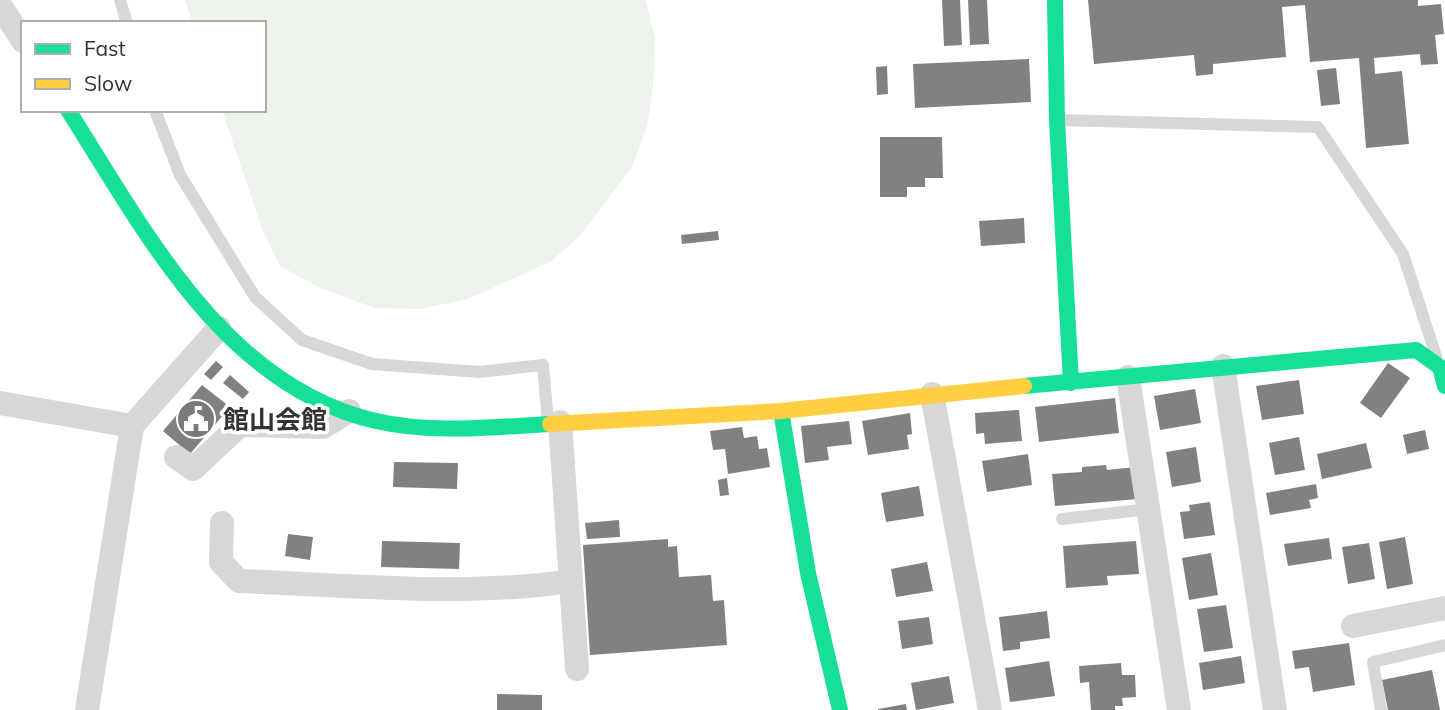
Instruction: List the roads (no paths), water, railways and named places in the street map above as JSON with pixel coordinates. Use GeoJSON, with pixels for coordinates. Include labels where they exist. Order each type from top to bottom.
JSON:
{"type":"FeatureCollection","features":[{"type":"Feature","properties":{"kind":"street"},"geometry":{"type":"LineString","coordinates":[[1055,0],[1057,120],[1071,383]]}},
{"type":"Feature","properties":{"kind":"street"},"geometry":{"type":"LineString","coordinates":[[0,5],[21,38]]}},
{"type":"Feature","properties":{"kind":"street"},"geometry":{"type":"LineString","coordinates":[[69,112],[165,262],[219,328],[300,393],[375,421],[439,430],[781,411],[1223,366],[1416,350],[1440,367],[1445,386]]}},
{"type":"Feature","properties":{"kind":"street"},"geometry":{"type":"LineString","coordinates":[[87,710],[132,426],[219,328]]}},
{"type":"Feature","properties":{"kind":"street"},"geometry":{"type":"LineString","coordinates":[[1223,366],[1275,710]]}},
{"type":"Feature","properties":{"kind":"street"},"geometry":{"type":"LineString","coordinates":[[1128,377],[1179,710]]}},
{"type":"Feature","properties":{"kind":"street"},"geometry":{"type":"LineString","coordinates":[[932,394],[990,710]]}},
{"type":"Feature","properties":{"kind":"street"},"geometry":{"type":"LineString","coordinates":[[0,403],[132,426]]}},
{"type":"Feature","properties":{"kind":"street"},"geometry":{"type":"LineString","coordinates":[[176,457],[193,469],[240,425],[323,427],[349,411]]}},
{"type":"Feature","properties":{"kind":"street"},"geometry":{"type":"LineString","coordinates":[[781,411],[808,573],[840,710]]}},
{"type":"Feature","properties":{"kind":"street"},"geometry":{"type":"LineString","coordinates":[[554,422],[571,581],[577,669]]}},
{"type":"Feature","properties":{"kind":"street"},"geometry":{"type":"LineString","coordinates":[[222,523],[221,562],[239,581],[389,587],[536,586],[571,581]]}},
{"type":"Feature","properties":{"kind":"street"},"geometry":{"type":"LineString","coordinates":[[1353,626],[1445,608]]}},
{"type":"Feature","properties":{"kind":"lane"},"geometry":{"type":"LineString","coordinates":[[120,0],[126,21]]}},
{"type":"Feature","properties":{"kind":"lane"},"geometry":{"type":"LineString","coordinates":[[156,112],[180,175],[255,297],[302,340],[372,364],[479,372],[543,365],[554,422]]}},
{"type":"Feature","properties":{"kind":"lane"},"geometry":{"type":"LineString","coordinates":[[1057,120],[1318,127],[1403,254],[1440,367]]}},
{"type":"Feature","properties":{"kind":"lane"},"geometry":{"type":"LineString","coordinates":[[1062,519],[1149,509]]}},
{"type":"Feature","properties":{"kind":"lane"},"geometry":{"type":"LineString","coordinates":[[1381,710],[1373,662],[1445,645]]}},
{"type":"Feature","properties":{"kind":"place","name":"館山会館"},"geometry":{"type":"Point","coordinates":[196,419]}}]}
